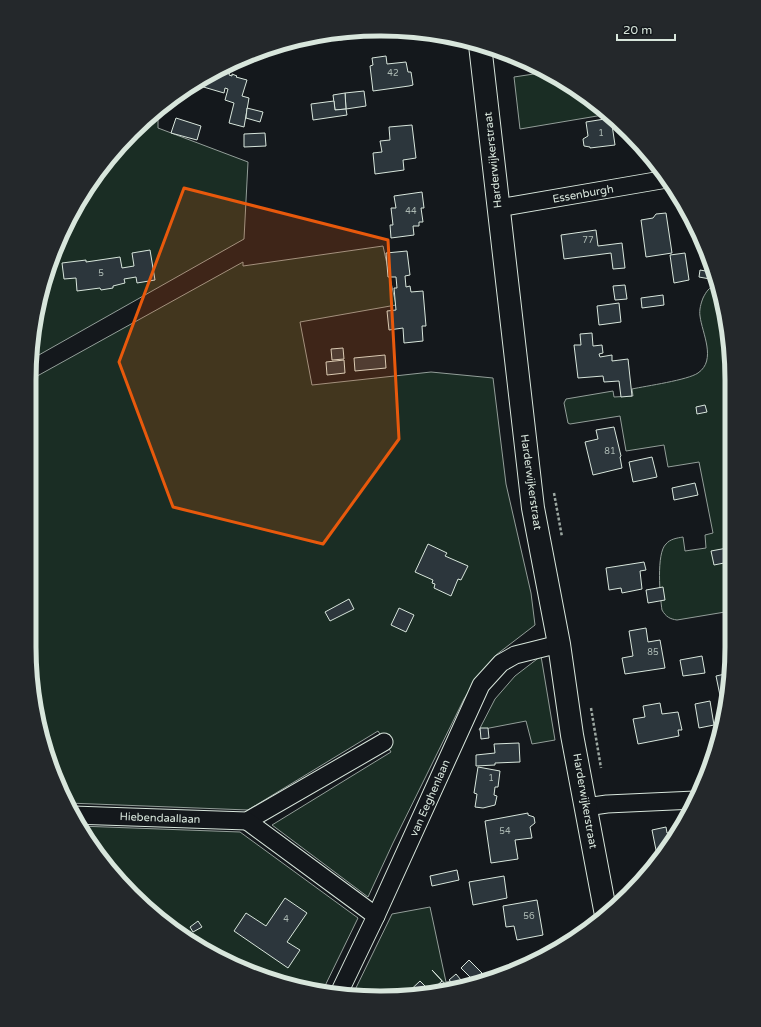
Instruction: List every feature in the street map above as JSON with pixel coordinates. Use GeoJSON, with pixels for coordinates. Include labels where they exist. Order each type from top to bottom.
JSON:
{"type":"FeatureCollection","features":[{"type":"Feature","properties":{"kind":"main road","name":"Harderwijkerstraat"},"geometry":{"type":"LineString","coordinates":[[481,51],[533,508],[559,644],[572,735],[605,908]]}},
{"type":"Feature","properties":{"kind":"street","name":"Essenburgh"},"geometry":{"type":"LineString","coordinates":[[499,208],[661,180]]}},
{"type":"Feature","properties":{"kind":"street","name":"van Eeghenlaan"},"geometry":{"type":"LineString","coordinates":[[341,988],[376,916],[481,685],[501,663],[514,655],[559,644]]}},
{"type":"Feature","properties":{"kind":"street"},"geometry":{"type":"LineString","coordinates":[[376,916],[247,821],[384,742]]}},
{"type":"Feature","properties":{"kind":"street"},"geometry":{"type":"LineString","coordinates":[[586,807],[607,804],[688,800]]}},
{"type":"Feature","properties":{"kind":"street","name":"Hiebendaallaan"},"geometry":{"type":"LineString","coordinates":[[80,815],[247,821]]}},
{"type":"Feature","properties":{"kind":"path","name":"Harderwijkerstraat"},"geometry":{"type":"LineString","coordinates":[[553,488],[562,541]]}},
{"type":"Feature","properties":{"kind":"path","name":"Harderwijkerstraat"},"geometry":{"type":"LineString","coordinates":[[590,702],[602,773]]}},
{"type":"Feature","properties":{"kind":"highlighted area"},"geometry":{"type":"Polygon","coordinates":[[[184,188],[388,240],[399,439],[323,544],[173,507],[119,362],[184,188]]]}},
{"type":"Feature","properties":{"kind":"green space"},"geometry":{"type":"Polygon","coordinates":[[[536,74],[572,94],[601,115],[520,129],[514,77],[536,74]]]}},
{"type":"Feature","properties":{"kind":"green space"},"geometry":{"type":"Polygon","coordinates":[[[158,117],[158,128],[248,162],[244,239],[37,356],[43,313],[54,270],[62,249],[82,208],[94,189],[121,153],[158,117]]]}},
{"type":"Feature","properties":{"kind":"green space"},"geometry":{"type":"Polygon","coordinates":[[[383,246],[396,305],[300,322],[312,385],[431,372],[493,378],[506,484],[531,593],[535,625],[496,655],[479,675],[464,699],[368,897],[272,825],[391,752],[378,731],[248,810],[74,803],[54,757],[43,714],[39,691],[36,646],[36,377],[243,262],[243,266],[383,246]]]}},
{"type":"Feature","properties":{"kind":"green space"},"geometry":{"type":"Polygon","coordinates":[[[711,287],[722,336],[725,380],[725,612],[677,620],[668,617],[662,610],[660,595],[661,556],[663,549],[668,542],[681,537],[683,537],[685,551],[706,548],[705,535],[713,533],[699,462],[668,467],[664,445],[626,451],[620,416],[570,424],[568,423],[564,403],[566,399],[613,391],[614,397],[633,396],[632,389],[693,376],[698,373],[704,368],[708,354],[700,316],[700,307],[703,298],[711,287]]]}},
{"type":"Feature","properties":{"kind":"green space"},"geometry":{"type":"Polygon","coordinates":[[[541,656],[555,740],[532,744],[526,721],[479,730],[495,699],[515,676],[541,656]]]}},
{"type":"Feature","properties":{"kind":"green space"},"geometry":{"type":"Polygon","coordinates":[[[87,826],[240,832],[358,918],[325,986],[270,973],[249,965],[208,945],[189,933],[153,906],[121,874],[87,826]]]}},
{"type":"Feature","properties":{"kind":"green space"},"geometry":{"type":"Polygon","coordinates":[[[430,907],[446,982],[473,978],[425,988],[380,991],[355,990],[392,914],[430,907]]]}},
{"type":"Feature","properties":{"kind":"building"},"geometry":{"type":"Polygon","coordinates":[[[362,37],[340,40],[340,39],[362,37]]]}},
{"type":"Feature","properties":{"kind":"building"},"geometry":{"type":"Polygon","coordinates":[[[386,56],[387,64],[406,62],[408,72],[411,72],[413,85],[373,91],[370,66],[373,65],[372,58],[386,56]]]}},
{"type":"Feature","properties":{"kind":"building"},"geometry":{"type":"Polygon","coordinates":[[[230,71],[229,75],[232,76],[232,74],[237,76],[236,77],[247,80],[242,96],[249,98],[244,127],[229,123],[234,103],[225,100],[228,89],[225,88],[224,93],[201,86],[230,71]]]}},
{"type":"Feature","properties":{"kind":"building"},"geometry":{"type":"Polygon","coordinates":[[[364,91],[366,106],[346,109],[345,93],[364,91]]]}},
{"type":"Feature","properties":{"kind":"building"},"geometry":{"type":"Polygon","coordinates":[[[345,93],[346,109],[335,110],[333,95],[345,93]]]}},
{"type":"Feature","properties":{"kind":"building"},"geometry":{"type":"Polygon","coordinates":[[[334,101],[335,110],[346,109],[347,115],[313,120],[311,104],[334,101]]]}},
{"type":"Feature","properties":{"kind":"building"},"geometry":{"type":"Polygon","coordinates":[[[247,108],[263,112],[260,122],[246,118],[247,108]]]}},
{"type":"Feature","properties":{"kind":"building"},"geometry":{"type":"Polygon","coordinates":[[[176,118],[201,126],[197,140],[171,133],[176,118]]]}},
{"type":"Feature","properties":{"kind":"building"},"geometry":{"type":"Polygon","coordinates":[[[605,119],[608,121],[612,125],[615,145],[590,148],[584,146],[583,139],[588,136],[586,122],[605,119]]]}},
{"type":"Feature","properties":{"kind":"building"},"geometry":{"type":"Polygon","coordinates":[[[412,125],[416,158],[403,160],[404,170],[375,174],[373,153],[382,152],[380,141],[390,140],[389,127],[412,125]]]}},
{"type":"Feature","properties":{"kind":"building"},"geometry":{"type":"Polygon","coordinates":[[[265,133],[266,146],[244,147],[244,134],[265,133]]]}},
{"type":"Feature","properties":{"kind":"building"},"geometry":{"type":"Polygon","coordinates":[[[422,192],[424,208],[421,208],[423,222],[419,222],[419,226],[413,226],[414,235],[391,238],[390,225],[393,225],[391,208],[396,208],[394,196],[422,192]]]}},
{"type":"Feature","properties":{"kind":"building"},"geometry":{"type":"Polygon","coordinates":[[[666,213],[672,253],[646,257],[641,220],[653,218],[656,214],[666,213]]]}},
{"type":"Feature","properties":{"kind":"building"},"geometry":{"type":"Polygon","coordinates":[[[596,230],[598,246],[622,243],[625,268],[613,269],[611,253],[564,259],[561,235],[596,230]]]}},
{"type":"Feature","properties":{"kind":"building"},"geometry":{"type":"Polygon","coordinates":[[[150,250],[155,280],[137,283],[136,277],[124,279],[125,283],[113,286],[113,288],[77,291],[76,278],[64,279],[62,263],[86,260],[86,262],[120,257],[122,268],[134,266],[132,253],[150,250]]]}},
{"type":"Feature","properties":{"kind":"building"},"geometry":{"type":"Polygon","coordinates":[[[407,251],[410,275],[405,276],[406,287],[410,286],[411,292],[423,291],[426,326],[422,326],[423,341],[404,343],[403,328],[389,330],[387,311],[396,310],[394,288],[397,288],[396,277],[388,277],[386,253],[407,251]]]}},
{"type":"Feature","properties":{"kind":"building"},"geometry":{"type":"Polygon","coordinates":[[[685,253],[689,280],[674,283],[670,255],[685,253]]]}},
{"type":"Feature","properties":{"kind":"building"},"geometry":{"type":"Polygon","coordinates":[[[700,270],[707,271],[710,279],[699,277],[700,270]]]}},
{"type":"Feature","properties":{"kind":"building"},"geometry":{"type":"Polygon","coordinates":[[[625,285],[627,299],[615,300],[613,286],[625,285]]]}},
{"type":"Feature","properties":{"kind":"building"},"geometry":{"type":"Polygon","coordinates":[[[663,295],[664,305],[642,308],[641,298],[663,295]]]}},
{"type":"Feature","properties":{"kind":"building"},"geometry":{"type":"Polygon","coordinates":[[[619,303],[621,322],[599,325],[597,306],[619,303]]]}},
{"type":"Feature","properties":{"kind":"building"},"geometry":{"type":"Polygon","coordinates":[[[592,333],[593,346],[602,345],[603,353],[599,354],[600,357],[612,355],[612,361],[628,359],[632,396],[621,397],[619,381],[604,382],[603,376],[578,378],[574,345],[581,345],[580,334],[592,333]]]}},
{"type":"Feature","properties":{"kind":"building"},"geometry":{"type":"Polygon","coordinates":[[[343,348],[344,359],[332,360],[331,349],[343,348]]]}},
{"type":"Feature","properties":{"kind":"building"},"geometry":{"type":"Polygon","coordinates":[[[385,355],[386,368],[355,371],[354,358],[385,355]]]}},
{"type":"Feature","properties":{"kind":"building"},"geometry":{"type":"Polygon","coordinates":[[[344,360],[345,373],[327,375],[326,362],[344,360]]]}},
{"type":"Feature","properties":{"kind":"building"},"geometry":{"type":"Polygon","coordinates":[[[705,405],[707,412],[697,414],[696,407],[705,405]]]}},
{"type":"Feature","properties":{"kind":"building"},"geometry":{"type":"Polygon","coordinates":[[[614,427],[621,456],[622,468],[593,475],[585,442],[598,439],[596,430],[614,427]]]}},
{"type":"Feature","properties":{"kind":"building"},"geometry":{"type":"Polygon","coordinates":[[[652,457],[657,477],[633,482],[629,462],[652,457]]]}},
{"type":"Feature","properties":{"kind":"building"},"geometry":{"type":"Polygon","coordinates":[[[695,483],[698,495],[674,500],[672,488],[695,483]]]}},
{"type":"Feature","properties":{"kind":"building"},"geometry":{"type":"Polygon","coordinates":[[[428,544],[447,553],[445,556],[468,566],[461,580],[458,579],[451,596],[434,588],[435,584],[432,583],[433,580],[415,572],[428,544]]]}},
{"type":"Feature","properties":{"kind":"building"},"geometry":{"type":"Polygon","coordinates":[[[725,548],[725,563],[714,565],[711,551],[725,548]]]}},
{"type":"Feature","properties":{"kind":"building"},"geometry":{"type":"Polygon","coordinates":[[[644,562],[646,570],[640,571],[642,589],[622,593],[621,588],[609,590],[606,568],[644,562]]]}},
{"type":"Feature","properties":{"kind":"building"},"geometry":{"type":"Polygon","coordinates":[[[663,587],[665,600],[648,603],[646,590],[663,587]]]}},
{"type":"Feature","properties":{"kind":"building"},"geometry":{"type":"Polygon","coordinates":[[[349,599],[354,609],[330,621],[325,612],[349,599]]]}},
{"type":"Feature","properties":{"kind":"building"},"geometry":{"type":"Polygon","coordinates":[[[399,608],[414,615],[406,632],[391,625],[399,608]]]}},
{"type":"Feature","properties":{"kind":"building"},"geometry":{"type":"Polygon","coordinates":[[[646,628],[648,642],[660,640],[665,668],[625,674],[622,658],[633,656],[629,631],[646,628]]]}},
{"type":"Feature","properties":{"kind":"building"},"geometry":{"type":"Polygon","coordinates":[[[702,656],[705,673],[683,676],[680,660],[702,656]]]}},
{"type":"Feature","properties":{"kind":"building"},"geometry":{"type":"Polygon","coordinates":[[[724,674],[721,699],[716,676],[724,674]]]}},
{"type":"Feature","properties":{"kind":"building"},"geometry":{"type":"Polygon","coordinates":[[[710,701],[714,725],[699,728],[695,704],[710,701]]]}},
{"type":"Feature","properties":{"kind":"building"},"geometry":{"type":"Polygon","coordinates":[[[660,703],[662,714],[678,712],[682,730],[678,730],[679,736],[638,744],[633,719],[645,717],[643,706],[660,703]]]}},
{"type":"Feature","properties":{"kind":"building"},"geometry":{"type":"Polygon","coordinates":[[[480,728],[488,728],[489,738],[481,739],[480,728]]]}},
{"type":"Feature","properties":{"kind":"building"},"geometry":{"type":"Polygon","coordinates":[[[519,743],[520,762],[495,763],[495,765],[476,766],[476,755],[495,753],[494,744],[519,743]]]}},
{"type":"Feature","properties":{"kind":"building"},"geometry":{"type":"Polygon","coordinates":[[[478,767],[500,771],[498,787],[495,787],[494,795],[497,796],[495,805],[483,808],[475,807],[477,794],[474,793],[478,767]]]}},
{"type":"Feature","properties":{"kind":"building"},"geometry":{"type":"Polygon","coordinates":[[[528,813],[528,815],[534,817],[535,823],[530,827],[532,838],[515,840],[518,859],[491,863],[485,821],[528,813]]]}},
{"type":"Feature","properties":{"kind":"building"},"geometry":{"type":"Polygon","coordinates":[[[666,827],[667,833],[671,832],[657,853],[652,830],[666,827]]]}},
{"type":"Feature","properties":{"kind":"building"},"geometry":{"type":"Polygon","coordinates":[[[457,870],[459,880],[432,886],[430,876],[457,870]]]}},
{"type":"Feature","properties":{"kind":"building"},"geometry":{"type":"Polygon","coordinates":[[[504,876],[507,898],[473,905],[469,882],[504,876]]]}},
{"type":"Feature","properties":{"kind":"building"},"geometry":{"type":"Polygon","coordinates":[[[285,898],[307,913],[287,942],[300,950],[288,968],[234,931],[246,913],[266,926],[285,898]]]}},
{"type":"Feature","properties":{"kind":"building"},"geometry":{"type":"Polygon","coordinates":[[[537,900],[543,935],[517,940],[514,926],[506,927],[503,906],[537,900]]]}},
{"type":"Feature","properties":{"kind":"building"},"geometry":{"type":"Polygon","coordinates":[[[198,921],[202,927],[193,932],[190,927],[198,921]]]}},
{"type":"Feature","properties":{"kind":"building"},"geometry":{"type":"Polygon","coordinates":[[[469,960],[482,973],[478,977],[472,979],[461,968],[469,960]]]}},
{"type":"Feature","properties":{"kind":"building"},"geometry":{"type":"Polygon","coordinates":[[[432,970],[446,984],[436,986],[442,981],[432,970]]]}},
{"type":"Feature","properties":{"kind":"building"},"geometry":{"type":"Polygon","coordinates":[[[456,974],[461,980],[453,983],[449,980],[456,974]]]}},
{"type":"Feature","properties":{"kind":"building"},"geometry":{"type":"Polygon","coordinates":[[[420,981],[427,988],[425,988],[411,989],[420,981]]]}}]}
